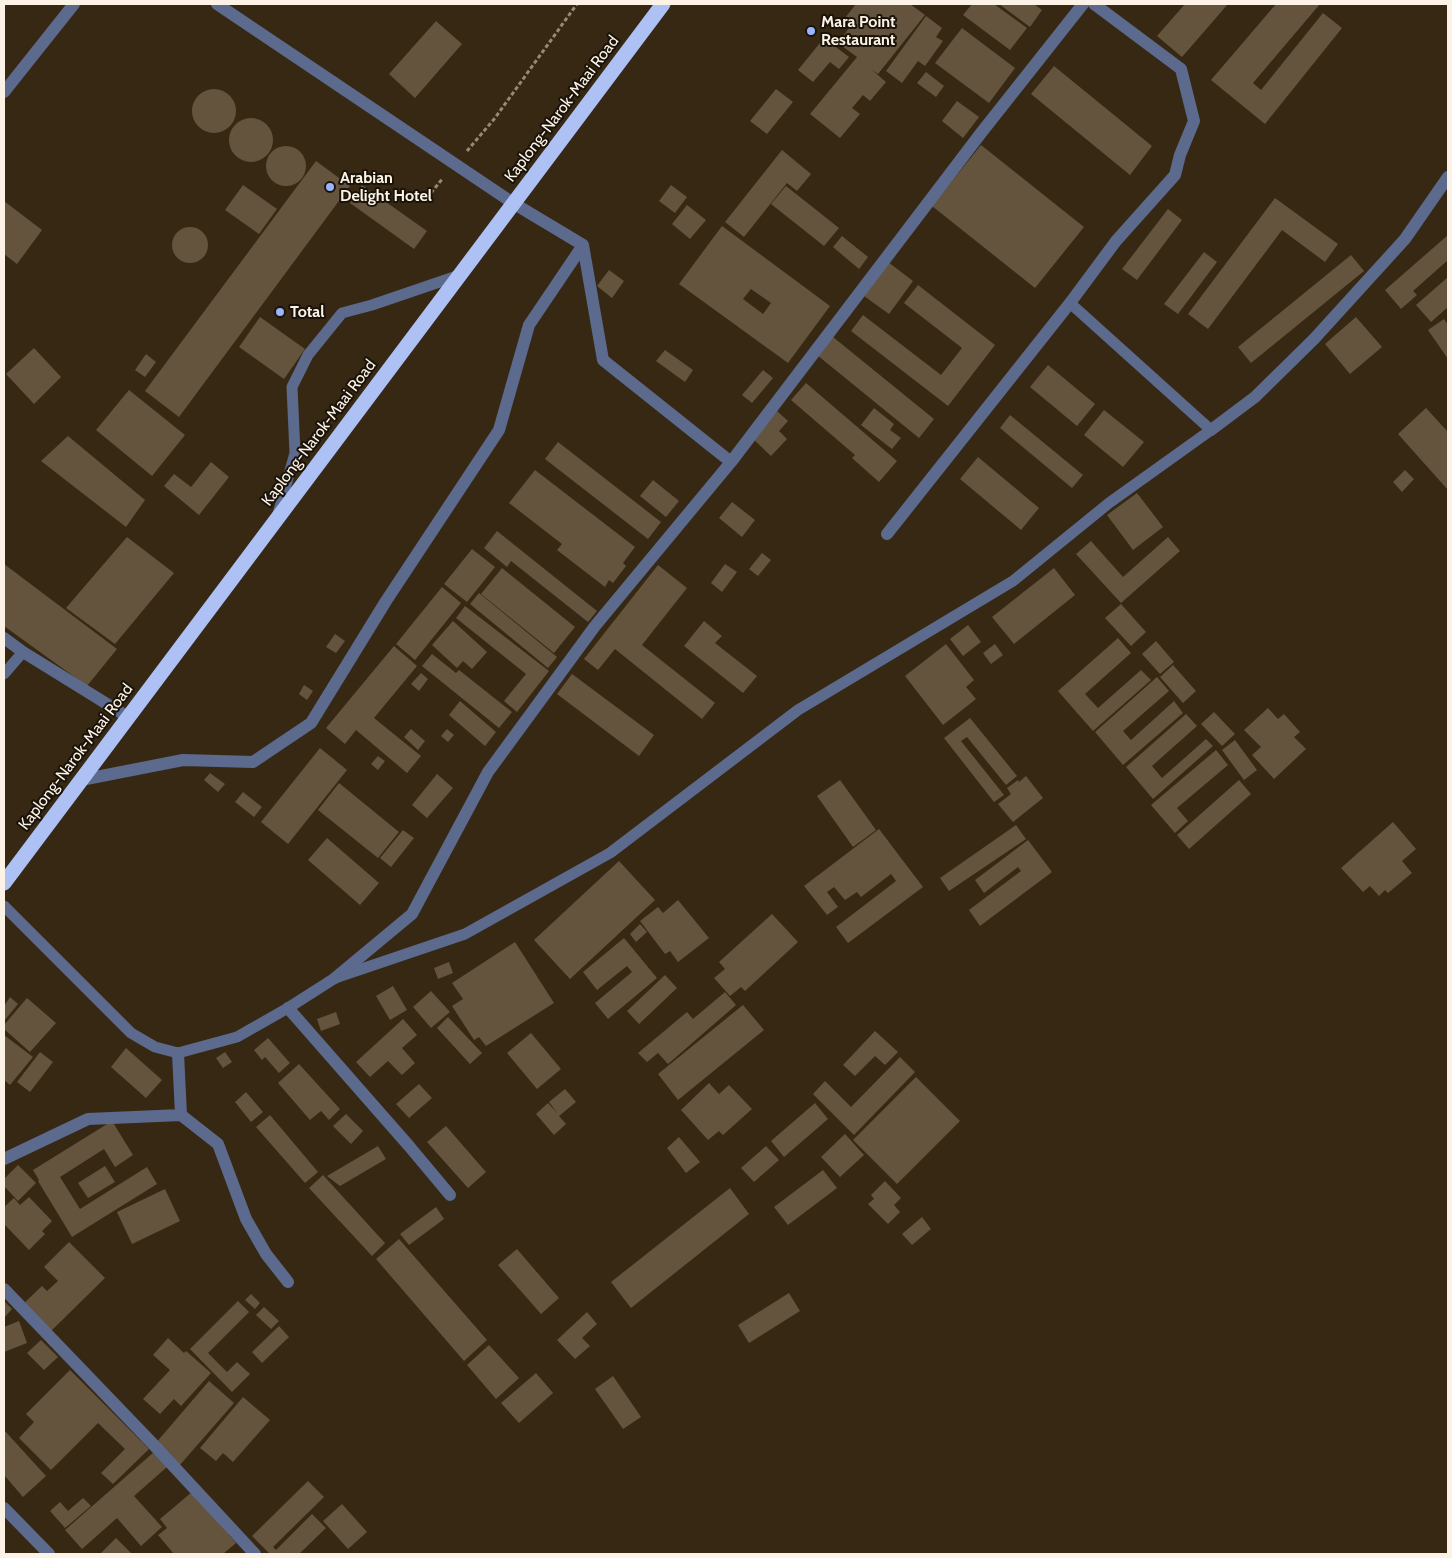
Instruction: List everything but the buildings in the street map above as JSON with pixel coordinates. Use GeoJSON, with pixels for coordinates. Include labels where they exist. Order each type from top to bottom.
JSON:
{"type":"FeatureCollection","features":[{"type":"Feature","properties":{"kind":"highway","name":"Kaplong-Narok-Maai Road"},"geometry":{"type":"LineString","coordinates":[[4,883],[663,4]]}},
{"type":"Feature","properties":{"kind":"street"},"geometry":{"type":"LineString","coordinates":[[4,92],[74,4]]}},
{"type":"Feature","properties":{"kind":"street"},"geometry":{"type":"LineString","coordinates":[[217,4],[513,203],[584,245]]}},
{"type":"Feature","properties":{"kind":"street"},"geometry":{"type":"LineString","coordinates":[[335,978],[412,914],[488,772],[595,626],[731,462],[975,140],[1083,4]]}},
{"type":"Feature","properties":{"kind":"street"},"geometry":{"type":"LineString","coordinates":[[887,534],[1116,242],[1175,175],[1180,155],[1194,121],[1181,69],[1094,4]]}},
{"type":"Feature","properties":{"kind":"street"},"geometry":{"type":"LineString","coordinates":[[1211,430],[1255,397],[1314,339],[1405,239],[1448,177]]}},
{"type":"Feature","properties":{"kind":"street"},"geometry":{"type":"LineString","coordinates":[[584,245],[602,360],[731,462]]}},
{"type":"Feature","properties":{"kind":"street"},"geometry":{"type":"LineString","coordinates":[[81,780],[183,760],[252,762],[311,723],[386,601],[499,430],[529,325],[584,245]]}},
{"type":"Feature","properties":{"kind":"street"},"geometry":{"type":"LineString","coordinates":[[4,638],[23,652],[128,717]]}},
{"type":"Feature","properties":{"kind":"street"},"geometry":{"type":"LineString","coordinates":[[288,1008],[409,1146],[450,1196]]}},
{"type":"Feature","properties":{"kind":"street"},"geometry":{"type":"LineString","coordinates":[[178,1053],[181,1115]]}},
{"type":"Feature","properties":{"kind":"street"},"geometry":{"type":"LineString","coordinates":[[4,1159],[88,1119],[181,1115],[218,1144],[246,1219],[266,1254],[288,1282]]}},
{"type":"Feature","properties":{"kind":"street"},"geometry":{"type":"LineString","coordinates":[[4,1289],[138,1428],[255,1554]]}},
{"type":"Feature","properties":{"kind":"street"},"geometry":{"type":"LineString","coordinates":[[4,1508],[49,1554]]}},
{"type":"Feature","properties":{"kind":"lane"},"geometry":{"type":"LineString","coordinates":[[277,518],[295,453],[292,387],[308,355],[342,313],[372,305],[460,275]]}},
{"type":"Feature","properties":{"kind":"lane"},"geometry":{"type":"LineString","coordinates":[[4,906],[131,1033],[155,1047],[178,1053],[237,1037],[335,978],[465,934],[610,853],[798,710],[1013,581],[1109,502],[1211,430],[1070,303]]}},
{"type":"Feature","properties":{"kind":"lane"},"geometry":{"type":"LineString","coordinates":[[4,674],[23,652]]}},
{"type":"Feature","properties":{"kind":"path"},"geometry":{"type":"LineString","coordinates":[[463,155],[495,118],[577,4]]}},
{"type":"Feature","properties":{"kind":"path"},"geometry":{"type":"LineString","coordinates":[[431,193],[444,178]]}},
{"type":"Feature","properties":{"kind":"place","name":"Mara Point Restaurant"},"geometry":{"type":"Point","coordinates":[811,31]}},
{"type":"Feature","properties":{"kind":"place","name":"Arabian Delight Hotel"},"geometry":{"type":"Point","coordinates":[330,187]}},
{"type":"Feature","properties":{"kind":"place","name":"Total"},"geometry":{"type":"Point","coordinates":[280,312]}}]}
